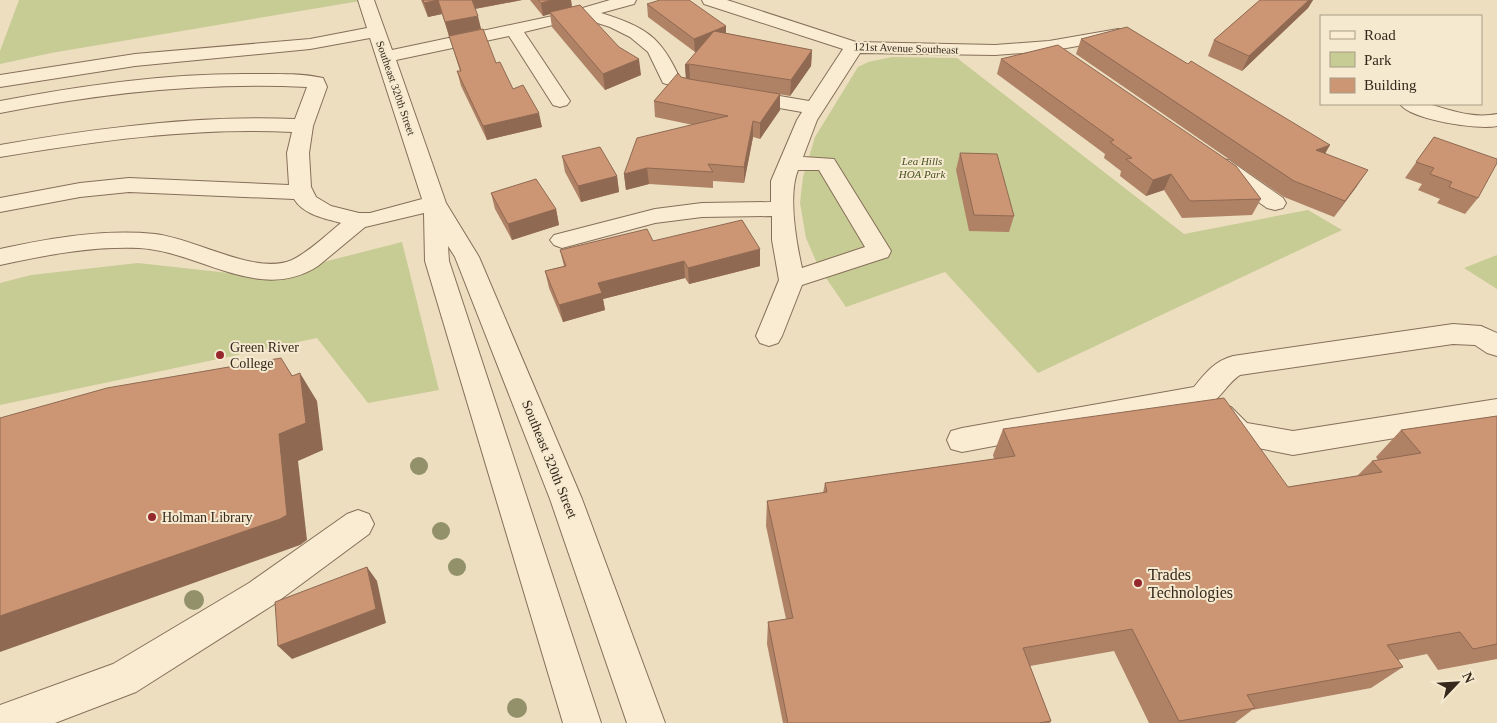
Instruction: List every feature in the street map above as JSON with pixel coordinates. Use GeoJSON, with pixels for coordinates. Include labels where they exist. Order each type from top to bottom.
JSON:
{"type":"FeatureCollection","features":[{"type":"Feature","properties":{"kind":"street","name":"Southeast 320th Street"},"geometry":{"type":"LineString","coordinates":[[366,0],[435,203],[467,257],[566,499],[646,723]]}},
{"type":"Feature","properties":{"kind":"street"},"geometry":{"type":"LineString","coordinates":[[386,57],[514,30],[628,0]]}},
{"type":"Feature","properties":{"kind":"street","name":"121st Avenue Southeast"},"geometry":{"type":"LineString","coordinates":[[710,0],[854,47],[995,50],[1049,46],[1124,33]]}},
{"type":"Feature","properties":{"kind":"street"},"geometry":{"type":"LineString","coordinates":[[584,13],[623,26],[647,42],[660,56],[670,79]]}},
{"type":"Feature","properties":{"kind":"street"},"geometry":{"type":"LineString","coordinates":[[514,30],[560,101]]}},
{"type":"Feature","properties":{"kind":"street"},"geometry":{"type":"LineString","coordinates":[[0,81],[135,60],[310,44],[376,31]]}},
{"type":"Feature","properties":{"kind":"street"},"geometry":{"type":"LineString","coordinates":[[1049,46],[1073,63]]}},
{"type":"Feature","properties":{"kind":"street"},"geometry":{"type":"LineString","coordinates":[[769,336],[792,280],[784,240],[782,181],[807,120],[854,47]]}},
{"type":"Feature","properties":{"kind":"street"},"geometry":{"type":"LineString","coordinates":[[0,107],[109,88],[189,80],[263,78],[316,82],[317,86],[303,126],[298,153],[301,192],[307,200],[322,211],[359,220],[370,220],[435,203]]}},
{"type":"Feature","properties":{"kind":"street"},"geometry":{"type":"LineString","coordinates":[[729,93],[815,108]]}},
{"type":"Feature","properties":{"kind":"street"},"geometry":{"type":"LineString","coordinates":[[1412,105],[1458,119],[1494,121]]}},
{"type":"Feature","properties":{"kind":"street"},"geometry":{"type":"LineString","coordinates":[[0,151],[160,127],[236,123],[303,126]]}},
{"type":"Feature","properties":{"kind":"street"},"geometry":{"type":"LineString","coordinates":[[1202,152],[1275,203]]}},
{"type":"Feature","properties":{"kind":"street"},"geometry":{"type":"LineString","coordinates":[[789,163],[826,164],[879,251],[792,280]]}},
{"type":"Feature","properties":{"kind":"street"},"geometry":{"type":"LineString","coordinates":[[0,206],[80,190],[129,185],[301,192]]}},
{"type":"Feature","properties":{"kind":"street","name":"Southeast 320th Street"},"geometry":{"type":"LineString","coordinates":[[435,203],[437,261],[528,558],[582,723]]}},
{"type":"Feature","properties":{"kind":"street"},"geometry":{"type":"LineString","coordinates":[[562,240],[655,216],[702,210],[783,209]]}},
{"type":"Feature","properties":{"kind":"street"},"geometry":{"type":"LineString","coordinates":[[0,257],[100,241],[142,240],[175,246],[265,273],[300,266],[359,220]]}},
{"type":"Feature","properties":{"kind":"street"},"geometry":{"type":"LineString","coordinates":[[962,440],[1203,396],[1219,375],[1233,366],[1453,334],[1481,336],[1497,346]]}},
{"type":"Feature","properties":{"kind":"street"},"geometry":{"type":"LineString","coordinates":[[1203,396],[1238,434],[1293,443],[1497,410]]}},
{"type":"Feature","properties":{"kind":"street"},"geometry":{"type":"LineString","coordinates":[[4,723],[123,679],[261,594],[358,524]]}},
{"type":"Feature","properties":{"kind":"green space"},"geometry":{"type":"Polygon","coordinates":[[[19,0],[366,0],[51,53],[0,64],[0,51],[19,0]]]}},
{"type":"Feature","properties":{"kind":"green space","name":"Lea Hills HOA Park"},"geometry":{"type":"Polygon","coordinates":[[[892,57],[957,58],[1184,234],[1308,210],[1342,230],[1038,373],[945,272],[846,307],[819,268],[806,238],[800,203],[803,177],[815,137],[858,67],[868,62],[892,57]]]}},
{"type":"Feature","properties":{"kind":"green space"},"geometry":{"type":"Polygon","coordinates":[[[402,242],[439,390],[368,403],[317,338],[0,405],[0,283],[31,275],[138,263],[265,277],[402,242]]]}},
{"type":"Feature","properties":{"kind":"green space"},"geometry":{"type":"Polygon","coordinates":[[[1497,255],[1497,289],[1464,268],[1497,255]]]}},
{"type":"Feature","properties":{"kind":"building"},"geometry":{"type":"Polygon","coordinates":[[[423,0],[438,0],[424,3],[423,0]]]}},
{"type":"Feature","properties":{"kind":"building"},"geometry":{"type":"Polygon","coordinates":[[[438,0],[472,0],[478,16],[445,22],[438,0]]]}},
{"type":"Feature","properties":{"kind":"building"},"geometry":{"type":"Polygon","coordinates":[[[538,0],[552,0],[541,3],[538,0]]]}},
{"type":"Feature","properties":{"kind":"building"},"geometry":{"type":"Polygon","coordinates":[[[660,0],[689,0],[726,26],[694,39],[647,4],[660,0]]]}},
{"type":"Feature","properties":{"kind":"building"},"geometry":{"type":"Polygon","coordinates":[[[1260,0],[1309,0],[1249,56],[1214,40],[1260,0]]]}},
{"type":"Feature","properties":{"kind":"building"},"geometry":{"type":"Polygon","coordinates":[[[580,5],[619,47],[639,59],[603,74],[550,12],[580,5]]]}},
{"type":"Feature","properties":{"kind":"building"},"geometry":{"type":"Polygon","coordinates":[[[1127,27],[1188,64],[1191,61],[1330,145],[1316,150],[1368,170],[1345,201],[1294,181],[1081,39],[1127,27]]]}},
{"type":"Feature","properties":{"kind":"building"},"geometry":{"type":"Polygon","coordinates":[[[483,29],[496,63],[500,62],[513,89],[523,85],[539,113],[483,126],[457,71],[461,71],[449,36],[483,29]]]}},
{"type":"Feature","properties":{"kind":"building"},"geometry":{"type":"Polygon","coordinates":[[[714,31],[812,50],[791,80],[689,64],[685,65],[714,31]]]}},
{"type":"Feature","properties":{"kind":"building"},"geometry":{"type":"Polygon","coordinates":[[[1058,45],[1236,166],[1261,199],[1190,201],[1171,174],[1153,180],[1126,159],[1132,158],[1110,142],[1114,140],[1001,59],[1058,45]]]}},
{"type":"Feature","properties":{"kind":"building"},"geometry":{"type":"Polygon","coordinates":[[[678,73],[681,77],[689,79],[780,94],[760,123],[753,121],[744,167],[708,164],[713,172],[647,168],[624,174],[637,138],[728,116],[654,101],[678,73]]]}},
{"type":"Feature","properties":{"kind":"building"},"geometry":{"type":"Polygon","coordinates":[[[1434,137],[1497,159],[1497,163],[1478,198],[1449,187],[1452,182],[1430,174],[1434,168],[1416,162],[1434,137]]]}},
{"type":"Feature","properties":{"kind":"building"},"geometry":{"type":"Polygon","coordinates":[[[600,147],[617,176],[578,186],[562,156],[600,147]]]}},
{"type":"Feature","properties":{"kind":"building"},"geometry":{"type":"Polygon","coordinates":[[[960,153],[997,154],[1014,216],[974,215],[960,153]]]}},
{"type":"Feature","properties":{"kind":"building"},"geometry":{"type":"Polygon","coordinates":[[[536,179],[556,209],[508,224],[491,193],[536,179]]]}},
{"type":"Feature","properties":{"kind":"building"},"geometry":{"type":"Polygon","coordinates":[[[742,220],[760,249],[688,268],[684,261],[598,283],[602,293],[559,305],[545,271],[566,266],[560,250],[647,229],[653,241],[742,220]]]}},
{"type":"Feature","properties":{"kind":"building","name":"Holman Library"},"geometry":{"type":"Polygon","coordinates":[[[281,358],[292,376],[300,373],[306,423],[279,434],[287,515],[0,616],[0,418],[107,388],[281,358]]]}},
{"type":"Feature","properties":{"kind":"building","name":"Trades Technologies"},"geometry":{"type":"Polygon","coordinates":[[[1224,398],[1288,487],[1382,472],[1372,461],[1421,453],[1401,430],[1497,416],[1497,644],[1473,649],[1460,632],[1387,645],[1403,667],[1247,695],[1255,708],[1179,721],[1132,629],[1023,648],[1051,721],[1039,723],[788,723],[768,622],[793,618],[767,501],[827,492],[825,483],[1015,456],[1003,429],[1224,398]]]}},
{"type":"Feature","properties":{"kind":"building"},"geometry":{"type":"Polygon","coordinates":[[[367,567],[376,609],[278,646],[275,602],[367,567]]]}},
{"type":"Feature","properties":{"kind":"place","name":"Green River College"},"geometry":{"type":"Point","coordinates":[220,355]}},
{"type":"Feature","properties":{"kind":"place","name":"Holman Library"},"geometry":{"type":"Point","coordinates":[152,517]}},
{"type":"Feature","properties":{"kind":"place","name":"Trades Technologies"},"geometry":{"type":"Point","coordinates":[1138,583]}}]}
